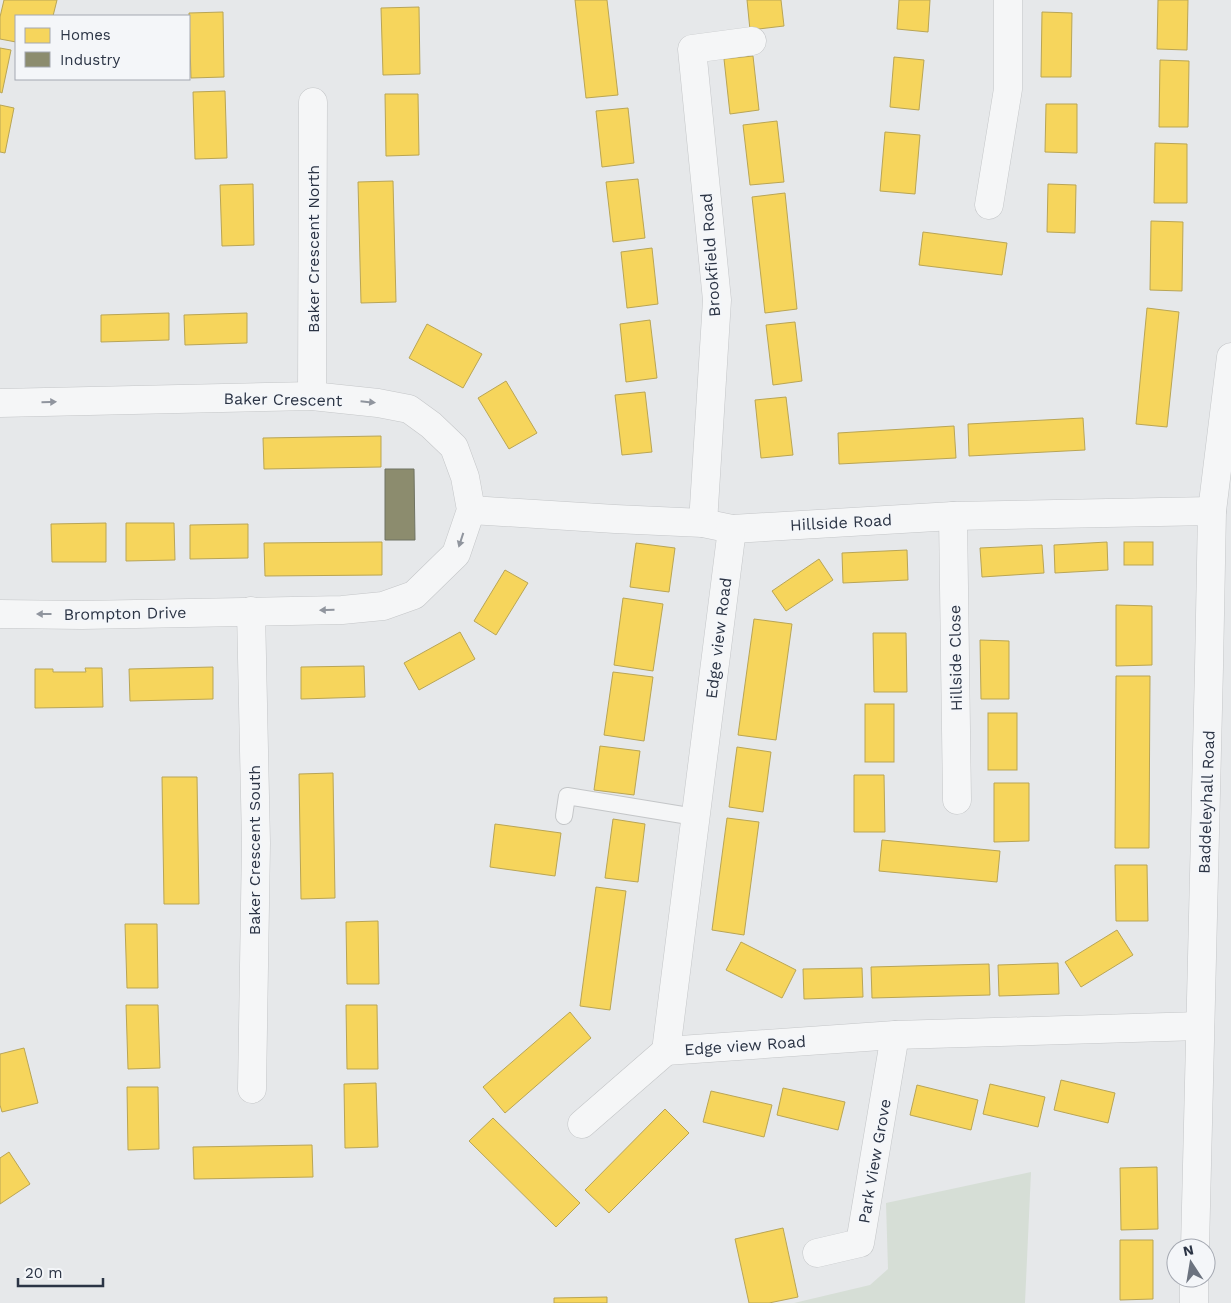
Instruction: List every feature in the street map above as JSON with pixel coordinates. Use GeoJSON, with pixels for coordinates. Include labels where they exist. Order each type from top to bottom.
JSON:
{"type":"FeatureCollection","features":[{"type":"Feature","properties":{"kind":"street"},"geometry":{"type":"LineString","coordinates":[[989,205],[1008,89],[1008,0]]}},
{"type":"Feature","properties":{"kind":"street","name":"Brookfield Road"},"geometry":{"type":"LineString","coordinates":[[703,523],[717,300],[692,49],[752,41]]}},
{"type":"Feature","properties":{"kind":"street","name":"Baker Crescent North"},"geometry":{"type":"LineString","coordinates":[[312,396],[314,102]]}},
{"type":"Feature","properties":{"kind":"street","name":"Baddeleyhall Road"},"geometry":{"type":"LineString","coordinates":[[1195,1238],[1200,1026],[1220,667],[1212,510],[1231,357]]}},
{"type":"Feature","properties":{"kind":"street","name":"Baker Crescent"},"geometry":{"type":"LineString","coordinates":[[0,403],[312,396],[378,403],[409,409],[432,425],[454,446],[466,477],[471,510],[456,554],[414,595],[383,606],[342,610],[251,611]]}},
{"type":"Feature","properties":{"kind":"street","name":"Hillside Road"},"geometry":{"type":"LineString","coordinates":[[471,510],[703,523],[732,529],[953,516],[1212,510]]}},
{"type":"Feature","properties":{"kind":"street","name":"Hillside Close"},"geometry":{"type":"LineString","coordinates":[[953,516],[957,800]]}},
{"type":"Feature","properties":{"kind":"street","name":"Edge view Road"},"geometry":{"type":"LineString","coordinates":[[732,529],[666,1051],[895,1036],[1200,1026]]}},
{"type":"Feature","properties":{"kind":"street","name":"Brompton Drive"},"geometry":{"type":"LineString","coordinates":[[0,614],[251,611]]}},
{"type":"Feature","properties":{"kind":"street","name":"Baker Crescent South"},"geometry":{"type":"LineString","coordinates":[[251,611],[256,844],[252,1089]]}},
{"type":"Feature","properties":{"kind":"street","name":"Park View Grove"},"geometry":{"type":"LineString","coordinates":[[817,1253],[860,1243],[895,1036]]}},
{"type":"Feature","properties":{"kind":"street"},"geometry":{"type":"LineString","coordinates":[[582,1124],[666,1051]]}},
{"type":"Feature","properties":{"kind":"street"},"geometry":{"type":"LineString","coordinates":[[1194,1288],[1194,1303]]}},
{"type":"Feature","properties":{"kind":"lane"},"geometry":{"type":"LineString","coordinates":[[564,816],[567,796],[695,817]]}},
{"type":"Feature","properties":{"kind":"shaded area"},"geometry":{"type":"Polygon","coordinates":[[[1031,1172],[1025,1303],[794,1303],[870,1285],[888,1269],[886,1203],[1031,1172]]]}},
{"type":"Feature","properties":{"kind":"building: Homes"},"geometry":{"type":"Polygon","coordinates":[[[4,0],[57,0],[53,15],[15,15],[15,42],[0,39],[0,17],[4,0]]]}},
{"type":"Feature","properties":{"kind":"building: Homes"},"geometry":{"type":"Polygon","coordinates":[[[575,0],[607,0],[618,95],[586,98],[575,0]]]}},
{"type":"Feature","properties":{"kind":"building: Homes"},"geometry":{"type":"Polygon","coordinates":[[[747,0],[781,0],[784,26],[750,30],[747,0]]]}},
{"type":"Feature","properties":{"kind":"building: Homes"},"geometry":{"type":"Polygon","coordinates":[[[899,0],[930,0],[928,32],[897,29],[899,0]]]}},
{"type":"Feature","properties":{"kind":"building: Homes"},"geometry":{"type":"Polygon","coordinates":[[[1158,0],[1188,0],[1187,50],[1157,49],[1158,0]]]}},
{"type":"Feature","properties":{"kind":"building: Homes"},"geometry":{"type":"Polygon","coordinates":[[[419,7],[420,74],[383,75],[381,8],[419,7]]]}},
{"type":"Feature","properties":{"kind":"building: Homes"},"geometry":{"type":"Polygon","coordinates":[[[223,12],[224,77],[191,78],[189,13],[223,12]]]}},
{"type":"Feature","properties":{"kind":"building: Homes"},"geometry":{"type":"Polygon","coordinates":[[[1042,12],[1072,13],[1071,77],[1041,77],[1042,12]]]}},
{"type":"Feature","properties":{"kind":"building: Homes"},"geometry":{"type":"Polygon","coordinates":[[[0,48],[11,50],[2,93],[0,92],[0,48]]]}},
{"type":"Feature","properties":{"kind":"building: Homes"},"geometry":{"type":"Polygon","coordinates":[[[753,56],[759,110],[730,114],[724,59],[753,56]]]}},
{"type":"Feature","properties":{"kind":"building: Homes"},"geometry":{"type":"Polygon","coordinates":[[[894,57],[924,60],[919,110],[890,107],[894,57]]]}},
{"type":"Feature","properties":{"kind":"building: Homes"},"geometry":{"type":"Polygon","coordinates":[[[1160,60],[1189,61],[1188,127],[1159,127],[1160,60]]]}},
{"type":"Feature","properties":{"kind":"building: Homes"},"geometry":{"type":"Polygon","coordinates":[[[225,91],[227,158],[195,159],[193,92],[225,91]]]}},
{"type":"Feature","properties":{"kind":"building: Homes"},"geometry":{"type":"Polygon","coordinates":[[[385,94],[418,94],[419,155],[386,156],[385,94]]]}},
{"type":"Feature","properties":{"kind":"building: Homes"},"geometry":{"type":"Polygon","coordinates":[[[1046,104],[1077,104],[1077,153],[1045,152],[1046,104]]]}},
{"type":"Feature","properties":{"kind":"building: Homes"},"geometry":{"type":"Polygon","coordinates":[[[0,105],[14,108],[5,153],[0,152],[0,105]]]}},
{"type":"Feature","properties":{"kind":"building: Homes"},"geometry":{"type":"Polygon","coordinates":[[[628,108],[634,163],[602,167],[596,111],[628,108]]]}},
{"type":"Feature","properties":{"kind":"building: Homes"},"geometry":{"type":"Polygon","coordinates":[[[777,121],[784,182],[750,185],[743,125],[777,121]]]}},
{"type":"Feature","properties":{"kind":"building: Homes"},"geometry":{"type":"Polygon","coordinates":[[[885,132],[920,135],[915,194],[880,191],[885,132]]]}},
{"type":"Feature","properties":{"kind":"building: Homes"},"geometry":{"type":"Polygon","coordinates":[[[1155,143],[1187,144],[1187,203],[1154,203],[1155,143]]]}},
{"type":"Feature","properties":{"kind":"building: Homes"},"geometry":{"type":"Polygon","coordinates":[[[638,179],[645,238],[613,242],[606,182],[638,179]]]}},
{"type":"Feature","properties":{"kind":"building: Homes"},"geometry":{"type":"Polygon","coordinates":[[[393,181],[396,302],[361,303],[358,182],[393,181]]]}},
{"type":"Feature","properties":{"kind":"building: Homes"},"geometry":{"type":"Polygon","coordinates":[[[253,184],[254,245],[222,246],[220,185],[253,184]]]}},
{"type":"Feature","properties":{"kind":"building: Homes"},"geometry":{"type":"Polygon","coordinates":[[[1048,184],[1076,185],[1075,233],[1047,232],[1048,184]]]}},
{"type":"Feature","properties":{"kind":"building: Homes"},"geometry":{"type":"Polygon","coordinates":[[[785,193],[797,309],[765,313],[752,197],[785,193]]]}},
{"type":"Feature","properties":{"kind":"building: Homes"},"geometry":{"type":"Polygon","coordinates":[[[1151,221],[1183,222],[1182,291],[1150,290],[1151,221]]]}},
{"type":"Feature","properties":{"kind":"building: Homes"},"geometry":{"type":"Polygon","coordinates":[[[923,232],[1007,243],[1002,275],[919,265],[923,232]]]}},
{"type":"Feature","properties":{"kind":"building: Homes"},"geometry":{"type":"Polygon","coordinates":[[[652,248],[658,304],[627,308],[621,252],[652,248]]]}},
{"type":"Feature","properties":{"kind":"building: Homes"},"geometry":{"type":"Polygon","coordinates":[[[1147,308],[1179,312],[1167,427],[1136,424],[1147,308]]]}},
{"type":"Feature","properties":{"kind":"building: Homes"},"geometry":{"type":"Polygon","coordinates":[[[169,313],[169,340],[101,342],[101,315],[169,313]]]}},
{"type":"Feature","properties":{"kind":"building: Homes"},"geometry":{"type":"Polygon","coordinates":[[[247,313],[247,343],[185,345],[184,315],[247,313]]]}},
{"type":"Feature","properties":{"kind":"building: Homes"},"geometry":{"type":"Polygon","coordinates":[[[650,320],[657,378],[626,382],[620,324],[650,320]]]}},
{"type":"Feature","properties":{"kind":"building: Homes"},"geometry":{"type":"Polygon","coordinates":[[[795,322],[802,381],[773,385],[766,325],[795,322]]]}},
{"type":"Feature","properties":{"kind":"building: Homes"},"geometry":{"type":"Polygon","coordinates":[[[427,324],[482,354],[463,388],[409,358],[427,324]]]}},
{"type":"Feature","properties":{"kind":"building: Homes"},"geometry":{"type":"Polygon","coordinates":[[[506,381],[537,433],[509,449],[478,398],[506,381]]]}},
{"type":"Feature","properties":{"kind":"building: Homes"},"geometry":{"type":"Polygon","coordinates":[[[645,392],[652,452],[622,455],[615,395],[645,392]]]}},
{"type":"Feature","properties":{"kind":"building: Homes"},"geometry":{"type":"Polygon","coordinates":[[[786,397],[793,455],[761,458],[755,400],[786,397]]]}},
{"type":"Feature","properties":{"kind":"building: Homes"},"geometry":{"type":"Polygon","coordinates":[[[1083,418],[1085,450],[969,456],[968,424],[1083,418]]]}},
{"type":"Feature","properties":{"kind":"building: Homes"},"geometry":{"type":"Polygon","coordinates":[[[954,426],[956,458],[839,464],[838,433],[954,426]]]}},
{"type":"Feature","properties":{"kind":"building: Homes"},"geometry":{"type":"Polygon","coordinates":[[[381,436],[381,467],[264,469],[263,438],[381,436]]]}},
{"type":"Feature","properties":{"kind":"building: Homes"},"geometry":{"type":"Polygon","coordinates":[[[106,523],[106,562],[52,562],[51,524],[106,523]]]}},
{"type":"Feature","properties":{"kind":"building: Homes"},"geometry":{"type":"Polygon","coordinates":[[[126,523],[174,523],[175,560],[126,561],[126,523]]]}},
{"type":"Feature","properties":{"kind":"building: Homes"},"geometry":{"type":"Polygon","coordinates":[[[248,524],[248,558],[190,559],[190,525],[248,524]]]}},
{"type":"Feature","properties":{"kind":"building: Homes"},"geometry":{"type":"Polygon","coordinates":[[[382,542],[382,575],[265,576],[264,543],[382,542]]]}},
{"type":"Feature","properties":{"kind":"building: Homes"},"geometry":{"type":"Polygon","coordinates":[[[1107,542],[1108,570],[1055,573],[1054,545],[1107,542]]]}},
{"type":"Feature","properties":{"kind":"building: Homes"},"geometry":{"type":"Polygon","coordinates":[[[1124,542],[1153,542],[1153,565],[1124,565],[1124,542]]]}},
{"type":"Feature","properties":{"kind":"building: Homes"},"geometry":{"type":"Polygon","coordinates":[[[636,543],[675,548],[669,592],[630,587],[636,543]]]}},
{"type":"Feature","properties":{"kind":"building: Homes"},"geometry":{"type":"Polygon","coordinates":[[[1042,545],[1044,573],[982,577],[980,548],[1042,545]]]}},
{"type":"Feature","properties":{"kind":"building: Homes"},"geometry":{"type":"Polygon","coordinates":[[[907,550],[908,580],[843,583],[842,553],[907,550]]]}},
{"type":"Feature","properties":{"kind":"building: Homes"},"geometry":{"type":"Polygon","coordinates":[[[819,559],[833,580],[786,611],[772,591],[819,559]]]}},
{"type":"Feature","properties":{"kind":"building: Homes"},"geometry":{"type":"Polygon","coordinates":[[[505,570],[528,583],[496,635],[474,621],[505,570]]]}},
{"type":"Feature","properties":{"kind":"building: Homes"},"geometry":{"type":"Polygon","coordinates":[[[623,598],[663,604],[653,671],[614,665],[623,598]]]}},
{"type":"Feature","properties":{"kind":"building: Homes"},"geometry":{"type":"Polygon","coordinates":[[[1116,605],[1152,606],[1152,665],[1116,666],[1116,605]]]}},
{"type":"Feature","properties":{"kind":"building: Homes"},"geometry":{"type":"Polygon","coordinates":[[[754,619],[792,624],[776,740],[738,735],[754,619]]]}},
{"type":"Feature","properties":{"kind":"building: Homes"},"geometry":{"type":"Polygon","coordinates":[[[460,632],[475,659],[419,690],[404,663],[460,632]]]}},
{"type":"Feature","properties":{"kind":"building: Homes"},"geometry":{"type":"Polygon","coordinates":[[[873,633],[906,633],[907,692],[874,692],[873,633]]]}},
{"type":"Feature","properties":{"kind":"building: Homes"},"geometry":{"type":"Polygon","coordinates":[[[980,640],[1009,641],[1009,699],[981,699],[980,640]]]}},
{"type":"Feature","properties":{"kind":"building: Homes"},"geometry":{"type":"Polygon","coordinates":[[[364,666],[365,697],[301,699],[301,667],[364,666]]]}},
{"type":"Feature","properties":{"kind":"building: Homes"},"geometry":{"type":"Polygon","coordinates":[[[213,667],[213,699],[130,701],[129,669],[213,667]]]}},
{"type":"Feature","properties":{"kind":"building: Homes"},"geometry":{"type":"Polygon","coordinates":[[[85,668],[102,668],[103,707],[35,708],[35,669],[53,669],[53,672],[86,672],[85,668]]]}},
{"type":"Feature","properties":{"kind":"building: Homes"},"geometry":{"type":"Polygon","coordinates":[[[613,672],[653,677],[644,741],[604,735],[613,672]]]}},
{"type":"Feature","properties":{"kind":"building: Homes"},"geometry":{"type":"Polygon","coordinates":[[[1116,676],[1150,676],[1149,848],[1115,848],[1116,676]]]}},
{"type":"Feature","properties":{"kind":"building: Homes"},"geometry":{"type":"Polygon","coordinates":[[[865,704],[894,704],[894,762],[865,762],[865,704]]]}},
{"type":"Feature","properties":{"kind":"building: Homes"},"geometry":{"type":"Polygon","coordinates":[[[988,713],[1017,713],[1017,770],[988,770],[988,713]]]}},
{"type":"Feature","properties":{"kind":"building: Homes"},"geometry":{"type":"Polygon","coordinates":[[[600,746],[640,751],[634,795],[594,790],[600,746]]]}},
{"type":"Feature","properties":{"kind":"building: Homes"},"geometry":{"type":"Polygon","coordinates":[[[737,747],[771,752],[763,812],[729,807],[737,747]]]}},
{"type":"Feature","properties":{"kind":"building: Homes"},"geometry":{"type":"Polygon","coordinates":[[[333,773],[335,898],[301,899],[299,774],[333,773]]]}},
{"type":"Feature","properties":{"kind":"building: Homes"},"geometry":{"type":"Polygon","coordinates":[[[854,775],[884,775],[885,832],[854,832],[854,775]]]}},
{"type":"Feature","properties":{"kind":"building: Homes"},"geometry":{"type":"Polygon","coordinates":[[[162,777],[197,777],[199,904],[164,904],[162,777]]]}},
{"type":"Feature","properties":{"kind":"building: Homes"},"geometry":{"type":"Polygon","coordinates":[[[994,783],[1029,783],[1029,841],[994,842],[994,783]]]}},
{"type":"Feature","properties":{"kind":"building: Homes"},"geometry":{"type":"Polygon","coordinates":[[[727,818],[759,822],[744,935],[712,930],[727,818]]]}},
{"type":"Feature","properties":{"kind":"building: Homes"},"geometry":{"type":"Polygon","coordinates":[[[613,819],[645,824],[638,882],[605,878],[613,819]]]}},
{"type":"Feature","properties":{"kind":"building: Homes"},"geometry":{"type":"Polygon","coordinates":[[[495,824],[561,833],[555,876],[490,867],[495,824]]]}},
{"type":"Feature","properties":{"kind":"building: Homes"},"geometry":{"type":"Polygon","coordinates":[[[882,840],[1000,851],[997,882],[879,871],[882,840]]]}},
{"type":"Feature","properties":{"kind":"building: Homes"},"geometry":{"type":"Polygon","coordinates":[[[1115,865],[1147,865],[1148,921],[1116,921],[1115,865]]]}},
{"type":"Feature","properties":{"kind":"building: Homes"},"geometry":{"type":"Polygon","coordinates":[[[596,887],[626,891],[610,1010],[580,1006],[596,887]]]}},
{"type":"Feature","properties":{"kind":"building: Homes"},"geometry":{"type":"Polygon","coordinates":[[[378,921],[379,984],[347,984],[346,922],[378,921]]]}},
{"type":"Feature","properties":{"kind":"building: Homes"},"geometry":{"type":"Polygon","coordinates":[[[125,924],[157,924],[158,988],[127,988],[125,924]]]}},
{"type":"Feature","properties":{"kind":"building: Homes"},"geometry":{"type":"Polygon","coordinates":[[[1117,930],[1133,955],[1081,987],[1065,962],[1117,930]]]}},
{"type":"Feature","properties":{"kind":"building: Homes"},"geometry":{"type":"Polygon","coordinates":[[[741,942],[796,970],[782,998],[726,970],[741,942]]]}},
{"type":"Feature","properties":{"kind":"building: Homes"},"geometry":{"type":"Polygon","coordinates":[[[1058,963],[1059,994],[999,996],[998,965],[1058,963]]]}},
{"type":"Feature","properties":{"kind":"building: Homes"},"geometry":{"type":"Polygon","coordinates":[[[989,964],[990,995],[872,998],[871,967],[989,964]]]}},
{"type":"Feature","properties":{"kind":"building: Homes"},"geometry":{"type":"Polygon","coordinates":[[[862,968],[863,997],[804,999],[803,969],[862,968]]]}},
{"type":"Feature","properties":{"kind":"building: Homes"},"geometry":{"type":"Polygon","coordinates":[[[126,1005],[158,1005],[160,1068],[128,1069],[126,1005]]]}},
{"type":"Feature","properties":{"kind":"building: Homes"},"geometry":{"type":"Polygon","coordinates":[[[346,1005],[377,1005],[378,1069],[347,1069],[346,1005]]]}},
{"type":"Feature","properties":{"kind":"building: Homes"},"geometry":{"type":"Polygon","coordinates":[[[570,1012],[591,1038],[505,1113],[483,1087],[570,1012]]]}},
{"type":"Feature","properties":{"kind":"building: Homes"},"geometry":{"type":"Polygon","coordinates":[[[24,1048],[38,1103],[2,1112],[0,1105],[0,1054],[24,1048]]]}},
{"type":"Feature","properties":{"kind":"building: Homes"},"geometry":{"type":"Polygon","coordinates":[[[1061,1080],[1115,1093],[1108,1123],[1054,1110],[1061,1080]]]}},
{"type":"Feature","properties":{"kind":"building: Homes"},"geometry":{"type":"Polygon","coordinates":[[[376,1083],[378,1147],[345,1148],[344,1084],[376,1083]]]}},
{"type":"Feature","properties":{"kind":"building: Homes"},"geometry":{"type":"Polygon","coordinates":[[[990,1084],[1045,1097],[1038,1127],[983,1114],[990,1084]]]}},
{"type":"Feature","properties":{"kind":"building: Homes"},"geometry":{"type":"Polygon","coordinates":[[[917,1085],[978,1100],[971,1130],[910,1115],[917,1085]]]}},
{"type":"Feature","properties":{"kind":"building: Homes"},"geometry":{"type":"Polygon","coordinates":[[[127,1087],[158,1087],[159,1149],[128,1150],[127,1087]]]}},
{"type":"Feature","properties":{"kind":"building: Homes"},"geometry":{"type":"Polygon","coordinates":[[[783,1088],[845,1102],[838,1130],[777,1115],[783,1088]]]}},
{"type":"Feature","properties":{"kind":"building: Homes"},"geometry":{"type":"Polygon","coordinates":[[[711,1091],[772,1105],[764,1137],[703,1122],[711,1091]]]}},
{"type":"Feature","properties":{"kind":"building: Homes"},"geometry":{"type":"Polygon","coordinates":[[[665,1109],[689,1133],[609,1213],[585,1190],[665,1109]]]}},
{"type":"Feature","properties":{"kind":"building: Homes"},"geometry":{"type":"Polygon","coordinates":[[[493,1118],[580,1203],[556,1227],[469,1141],[493,1118]]]}},
{"type":"Feature","properties":{"kind":"building: Homes"},"geometry":{"type":"Polygon","coordinates":[[[312,1145],[313,1177],[194,1179],[193,1147],[312,1145]]]}},
{"type":"Feature","properties":{"kind":"building: Homes"},"geometry":{"type":"Polygon","coordinates":[[[9,1152],[30,1184],[0,1204],[0,1158],[9,1152]]]}},
{"type":"Feature","properties":{"kind":"building: Homes"},"geometry":{"type":"Polygon","coordinates":[[[1157,1167],[1158,1229],[1121,1230],[1120,1168],[1157,1167]]]}},
{"type":"Feature","properties":{"kind":"building: Homes"},"geometry":{"type":"Polygon","coordinates":[[[783,1228],[798,1297],[769,1303],[749,1303],[735,1239],[783,1228]]]}},
{"type":"Feature","properties":{"kind":"building: Homes"},"geometry":{"type":"Polygon","coordinates":[[[1120,1240],[1153,1240],[1153,1299],[1120,1300],[1120,1240]]]}},
{"type":"Feature","properties":{"kind":"building: Homes"},"geometry":{"type":"Polygon","coordinates":[[[607,1297],[607,1303],[554,1303],[554,1298],[607,1297]]]}},
{"type":"Feature","properties":{"kind":"building: Industry"},"geometry":{"type":"Polygon","coordinates":[[[385,469],[414,469],[415,540],[385,540],[385,469]]]}}]}
